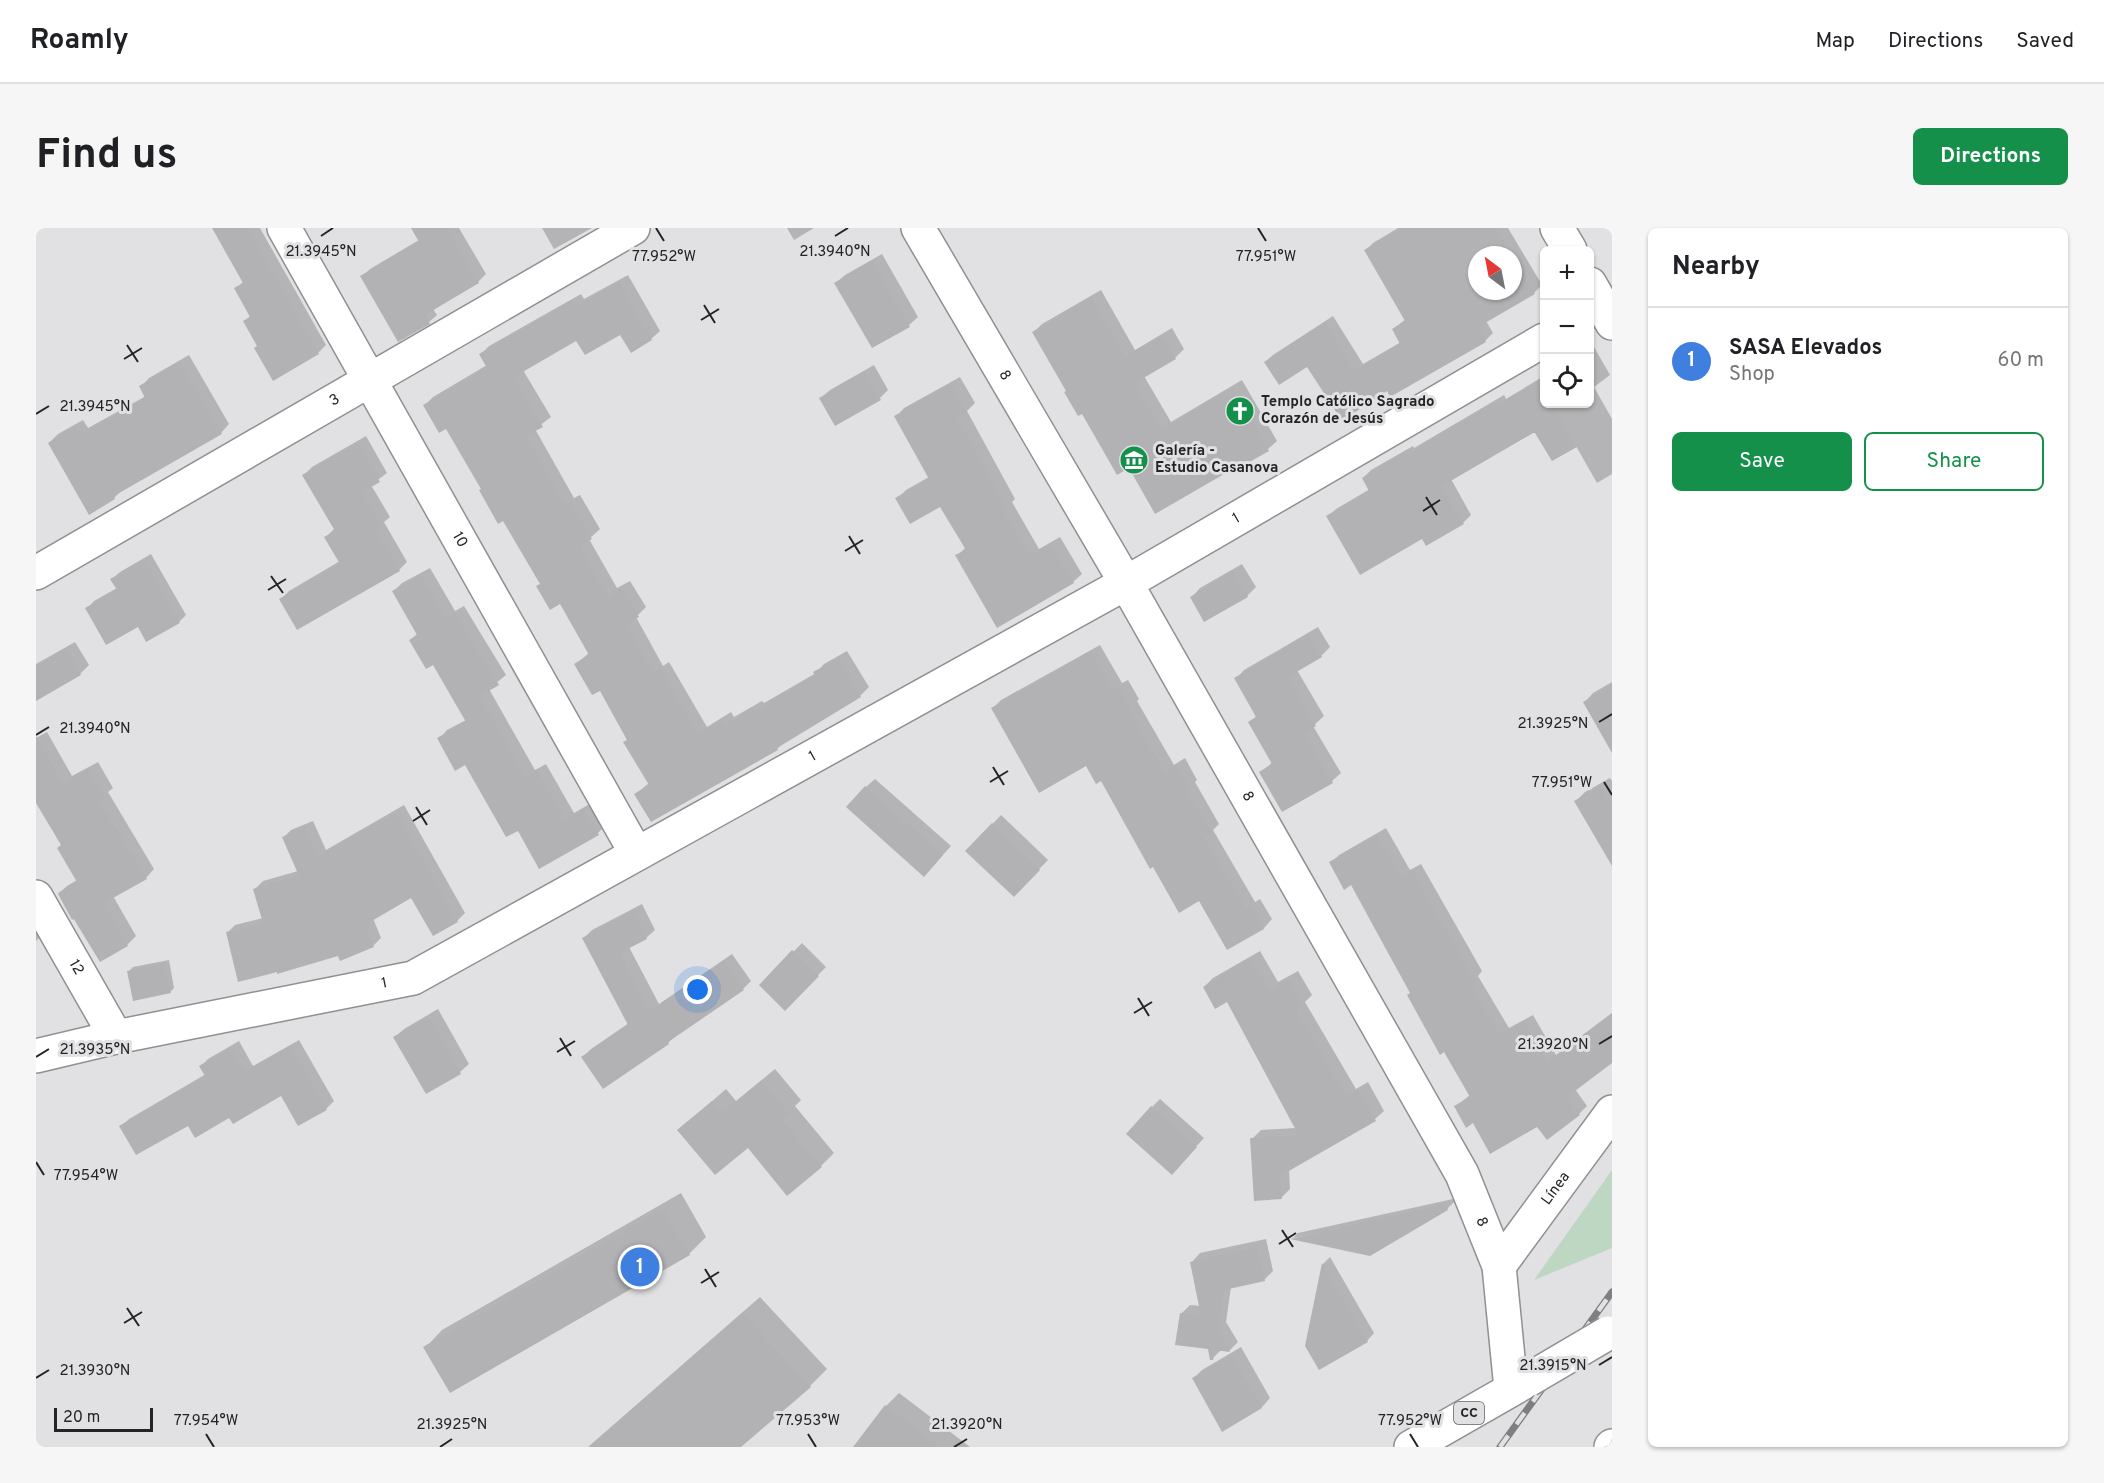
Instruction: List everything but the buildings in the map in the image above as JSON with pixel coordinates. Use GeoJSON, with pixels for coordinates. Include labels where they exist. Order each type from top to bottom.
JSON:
{"type":"FeatureCollection","features":[{"type":"Feature","properties":{"kind":"street","name":"10"},"geometry":{"type":"LineString","coordinates":[[284,228],[636,853]]}},
{"type":"Feature","properties":{"kind":"street","name":"3"},"geometry":{"type":"LineString","coordinates":[[36,573],[633,228]]}},
{"type":"Feature","properties":{"kind":"street","name":"8"},"geometry":{"type":"LineString","coordinates":[[918,228],[1126,583],[1462,1174],[1499,1266],[1519,1385]]}},
{"type":"Feature","properties":{"kind":"street"},"geometry":{"type":"LineString","coordinates":[[1557,228],[1568,246]]}},
{"type":"Feature","properties":{"kind":"street","name":"1"},"geometry":{"type":"LineString","coordinates":[[36,1056],[116,1037],[413,978],[1126,583],[1540,343]]}},
{"type":"Feature","properties":{"kind":"street","name":"12"},"geometry":{"type":"LineString","coordinates":[[36,897],[116,1037]]}},
{"type":"Feature","properties":{"kind":"street","name":"Línea"},"geometry":{"type":"LineString","coordinates":[[1499,1266],[1612,1112]]}},
{"type":"Feature","properties":{"kind":"street","name":"CC"},"geometry":{"type":"LineString","coordinates":[[1412,1447],[1610,1332]]}},
{"type":"Feature","properties":{"kind":"green space"},"geometry":{"type":"Polygon","coordinates":[[[1612,1170],[1612,1248],[1534,1280],[1612,1170]]]}},
{"type":"Feature","properties":{"kind":"railway"},"geometry":{"type":"LineString","coordinates":[[1500,1447],[1612,1292]]}},
{"type":"Feature","properties":{"kind":"place","name":"Templo Católico Sagrado Corazón de Jesús"},"geometry":{"type":"Point","coordinates":[1240,411]}},
{"type":"Feature","properties":{"kind":"place","name":"Galería - Estudio Casanova"},"geometry":{"type":"Point","coordinates":[1134,460]}},
{"type":"Feature","properties":{"kind":"place","name":"SASA Elevados"},"geometry":{"type":"Point","coordinates":[640,1267]}}]}
